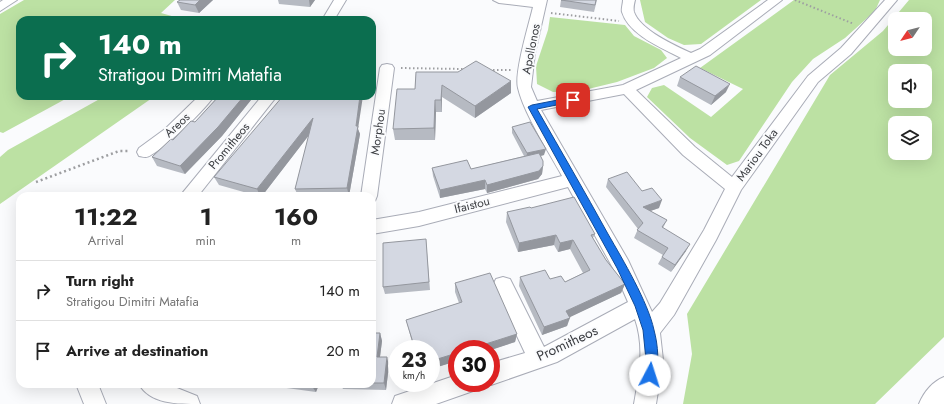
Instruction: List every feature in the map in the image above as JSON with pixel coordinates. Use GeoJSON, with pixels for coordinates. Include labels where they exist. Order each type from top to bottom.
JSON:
{"type":"FeatureCollection","features":[{"type":"Feature","properties":{"kind":"street"},"geometry":{"type":"LineString","coordinates":[[0,7],[11,0]]}},
{"type":"Feature","properties":{"kind":"street"},"geometry":{"type":"LineString","coordinates":[[330,16],[340,0]]}},
{"type":"Feature","properties":{"kind":"street"},"geometry":{"type":"LineString","coordinates":[[499,0],[540,5]]}},
{"type":"Feature","properties":{"kind":"street"},"geometry":{"type":"LineString","coordinates":[[630,0],[628,12],[634,22],[647,34],[692,59]]}},
{"type":"Feature","properties":{"kind":"street"},"geometry":{"type":"LineString","coordinates":[[532,107],[627,89],[692,59],[776,0]]}},
{"type":"Feature","properties":{"kind":"street","name":"Mariou Toka"},"geometry":{"type":"LineString","coordinates":[[649,330],[667,309],[710,235],[734,187],[812,79],[846,51],[891,0]]}},
{"type":"Feature","properties":{"kind":"street","name":"Apollonos"},"geometry":{"type":"LineString","coordinates":[[540,5],[528,53],[524,87],[532,107],[621,266],[640,306],[649,330],[652,360],[645,404]]}},
{"type":"Feature","properties":{"kind":"street","name":"Morphou"},"geometry":{"type":"LineString","coordinates":[[370,192],[387,68]]}},
{"type":"Feature","properties":{"kind":"street"},"geometry":{"type":"LineString","coordinates":[[627,89],[689,151],[734,187]]}},
{"type":"Feature","properties":{"kind":"street","name":"Areos"},"geometry":{"type":"LineString","coordinates":[[145,152],[170,132],[203,100]]}},
{"type":"Feature","properties":{"kind":"street","name":"Promitheos"},"geometry":{"type":"LineString","coordinates":[[191,192],[267,100]]}},
{"type":"Feature","properties":{"kind":"street","name":"Ifaistou"},"geometry":{"type":"LineString","coordinates":[[376,226],[419,219],[572,180]]}},
{"type":"Feature","properties":{"kind":"street"},"geometry":{"type":"LineString","coordinates":[[503,285],[539,358]]}},
{"type":"Feature","properties":{"kind":"street","name":"Promitheos"},"geometry":{"type":"LineString","coordinates":[[500,371],[550,355],[640,306]]}},
{"type":"Feature","properties":{"kind":"street"},"geometry":{"type":"LineString","coordinates":[[89,388],[95,404]]}},
{"type":"Feature","properties":{"kind":"street"},"geometry":{"type":"LineString","coordinates":[[154,388],[159,392],[189,404]]}},
{"type":"Feature","properties":{"kind":"street"},"geometry":{"type":"LineString","coordinates":[[930,404],[944,388]]}},
{"type":"Feature","properties":{"kind":"street"},"geometry":{"type":"LineString","coordinates":[[403,404],[448,389]]}},
{"type":"Feature","properties":{"kind":"path"},"geometry":{"type":"LineString","coordinates":[[795,0],[866,28]]}},
{"type":"Feature","properties":{"kind":"path"},"geometry":{"type":"LineString","coordinates":[[540,5],[615,21],[634,22]]}},
{"type":"Feature","properties":{"kind":"path"},"geometry":{"type":"LineString","coordinates":[[387,68],[464,70]]}},
{"type":"Feature","properties":{"kind":"path"},"geometry":{"type":"LineString","coordinates":[[488,70],[526,71]]}},
{"type":"Feature","properties":{"kind":"path"},"geometry":{"type":"LineString","coordinates":[[36,182],[119,151],[145,152]]}},
{"type":"Feature","properties":{"kind":"green space"},"geometry":{"type":"Polygon","coordinates":[[[24,0],[175,0],[161,13],[172,16],[16,16],[16,100],[64,100],[3,133],[0,132],[0,14],[24,0]]]}},
{"type":"Feature","properties":{"kind":"green space"},"geometry":{"type":"Polygon","coordinates":[[[640,0],[761,0],[701,44],[684,45],[668,38],[645,22],[640,0]]]}},
{"type":"Feature","properties":{"kind":"green space"},"geometry":{"type":"Polygon","coordinates":[[[794,0],[880,0],[875,11],[845,38],[813,59],[792,82],[739,161],[727,165],[690,138],[647,97],[652,88],[664,85],[711,117],[743,89],[700,68],[794,0]]]}},
{"type":"Feature","properties":{"kind":"green space"},"geometry":{"type":"Polygon","coordinates":[[[909,0],[944,0],[944,337],[875,404],[683,404],[692,354],[687,314],[830,75],[883,31],[888,25],[888,56],[932,56],[932,12],[899,12],[909,0]]]}},
{"type":"Feature","properties":{"kind":"green space"},"geometry":{"type":"Polygon","coordinates":[[[550,17],[625,25],[634,36],[661,50],[667,58],[654,68],[617,82],[580,91],[553,92],[537,84],[536,66],[548,30],[550,17]]]}},
{"type":"Feature","properties":{"kind":"green space"},"geometry":{"type":"Polygon","coordinates":[[[98,100],[149,100],[0,204],[0,157],[8,150],[98,100]]]}},
{"type":"Feature","properties":{"kind":"building"},"geometry":{"type":"Polygon","coordinates":[[[180,0],[200,0],[195,5],[177,2],[180,0]]]}},
{"type":"Feature","properties":{"kind":"building"},"geometry":{"type":"Polygon","coordinates":[[[561,0],[596,0],[595,5],[561,0]]]}},
{"type":"Feature","properties":{"kind":"building"},"geometry":{"type":"Polygon","coordinates":[[[476,61],[511,81],[475,106],[442,85],[441,100],[435,100],[434,128],[393,129],[397,89],[415,89],[416,72],[458,72],[476,61]]]}},
{"type":"Feature","properties":{"kind":"building"},"geometry":{"type":"Polygon","coordinates":[[[696,66],[730,84],[715,96],[680,77],[696,66]]]}},
{"type":"Feature","properties":{"kind":"building"},"geometry":{"type":"Polygon","coordinates":[[[215,100],[241,100],[218,127],[180,166],[152,157],[171,139],[173,140],[191,121],[195,122],[215,100]]]}},
{"type":"Feature","properties":{"kind":"building"},"geometry":{"type":"Polygon","coordinates":[[[280,100],[359,100],[356,126],[358,126],[347,188],[295,189],[313,118],[257,189],[214,177],[280,100]]]}},
{"type":"Feature","properties":{"kind":"building"},"geometry":{"type":"Polygon","coordinates":[[[530,122],[546,149],[527,153],[512,127],[530,122]]]}},
{"type":"Feature","properties":{"kind":"building"},"geometry":{"type":"Polygon","coordinates":[[[539,153],[543,161],[543,166],[539,171],[487,185],[485,180],[440,190],[432,168],[467,160],[471,169],[539,153]]]}},
{"type":"Feature","properties":{"kind":"building"},"geometry":{"type":"Polygon","coordinates":[[[627,172],[642,191],[652,188],[662,200],[643,207],[667,220],[662,227],[690,244],[675,265],[662,257],[668,248],[637,230],[643,223],[608,179],[627,172]]]}},
{"type":"Feature","properties":{"kind":"building"},"geometry":{"type":"Polygon","coordinates":[[[574,197],[595,234],[591,235],[606,260],[625,284],[566,311],[570,318],[544,327],[520,277],[545,270],[550,279],[561,276],[565,282],[590,270],[573,240],[560,243],[556,235],[519,243],[507,212],[531,208],[574,197]]]}},
{"type":"Feature","properties":{"kind":"building"},"geometry":{"type":"Polygon","coordinates":[[[426,239],[429,282],[383,287],[383,243],[426,239]]]}},
{"type":"Feature","properties":{"kind":"building"},"geometry":{"type":"Polygon","coordinates":[[[490,273],[517,334],[498,340],[448,340],[448,356],[440,358],[440,340],[412,340],[406,320],[462,302],[455,283],[490,273]]]}},
{"type":"Feature","properties":{"kind":"building"},"geometry":{"type":"Polygon","coordinates":[[[376,333],[380,333],[377,357],[387,357],[384,383],[376,383],[376,333]]]}},
{"type":"Feature","properties":{"kind":"route"},"geometry":{"type":"LineString","coordinates":[[573,100],[532,107],[621,266],[640,306],[649,330],[652,360],[650,375]]}}]}
